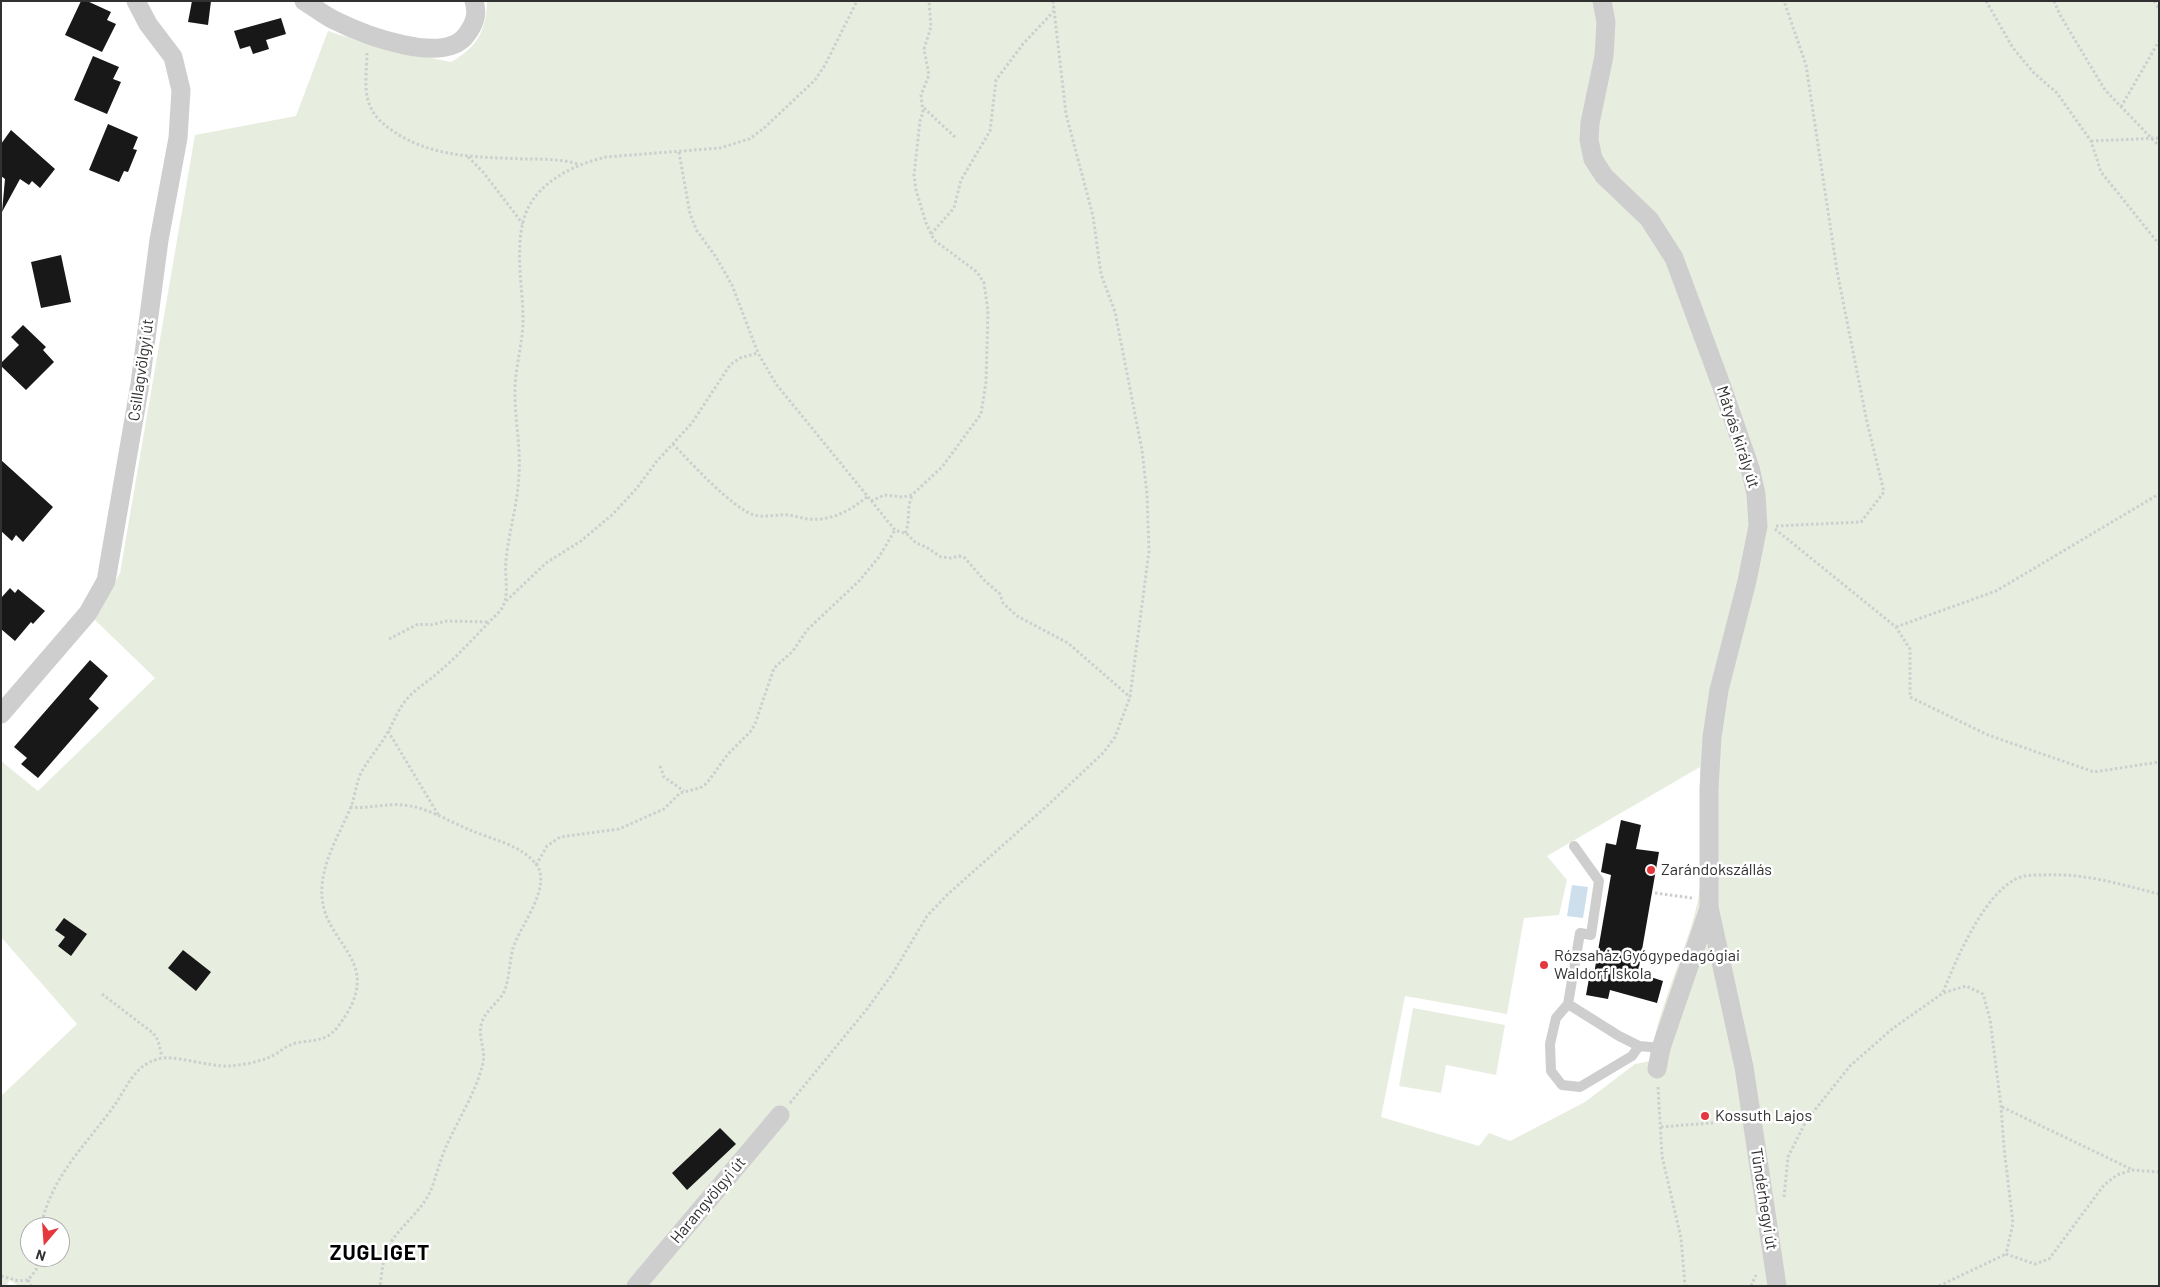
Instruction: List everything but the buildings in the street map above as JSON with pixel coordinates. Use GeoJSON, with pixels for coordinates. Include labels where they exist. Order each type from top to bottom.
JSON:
{"type":"FeatureCollection","features":[{"type":"Feature","properties":{"kind":"street","name":"Csillagvölgyi út"},"geometry":{"type":"LineString","coordinates":[[1,714],[88,613],[106,581],[140,384],[158,240],[178,138],[181,90],[174,57],[148,24],[136,1]]}},
{"type":"Feature","properties":{"kind":"street"},"geometry":{"type":"LineString","coordinates":[[304,1],[332,19],[367,34],[417,47],[436,49],[452,46],[464,39],[473,25],[477,10],[474,1]]}},
{"type":"Feature","properties":{"kind":"street","name":"Mátyás király út"},"geometry":{"type":"LineString","coordinates":[[1602,1],[1606,22],[1604,56],[1590,123],[1589,140],[1593,159],[1604,176],[1649,219],[1674,258],[1750,468],[1759,516],[1747,581],[1719,690],[1712,737],[1709,789],[1709,904]]}},
{"type":"Feature","properties":{"kind":"street"},"geometry":{"type":"LineString","coordinates":[[1657,1069],[1661,1048],[1709,904]]}},
{"type":"Feature","properties":{"kind":"street","name":"Tündérhegyi út"},"geometry":{"type":"LineString","coordinates":[[1709,904],[1744,1068],[1777,1286]]}},
{"type":"Feature","properties":{"kind":"street","name":"Harangvölgyi út"},"geometry":{"type":"LineString","coordinates":[[636,1286],[780,1115]]}},
{"type":"Feature","properties":{"kind":"lane"},"geometry":{"type":"LineString","coordinates":[[1574,846],[1599,881],[1591,936],[1580,934],[1568,1004],[1556,1018],[1550,1044],[1551,1071],[1562,1085],[1580,1087],[1632,1056],[1640,1046]]}},
{"type":"Feature","properties":{"kind":"lane"},"geometry":{"type":"LineString","coordinates":[[1568,1004],[1619,1036],[1640,1046],[1661,1048]]}},
{"type":"Feature","properties":{"kind":"path"},"geometry":{"type":"LineString","coordinates":[[505,602],[506,561],[518,492],[519,472],[515,387],[523,320],[520,270],[523,224],[527,210],[535,198],[552,181],[578,164],[606,157],[720,148],[749,139],[815,80],[826,66],[857,1]]}},
{"type":"Feature","properties":{"kind":"path"},"geometry":{"type":"LineString","coordinates":[[929,1],[931,27],[924,49],[930,71],[920,95],[924,108],[956,138]]}},
{"type":"Feature","properties":{"kind":"path"},"geometry":{"type":"LineString","coordinates":[[780,1115],[867,1009],[893,973],[927,916],[946,895],[1048,805],[1104,752],[1115,736],[1130,697],[1148,558],[1147,494],[1142,450],[1115,312],[1101,274],[1093,216],[1066,114],[1053,1]]}},
{"type":"Feature","properties":{"kind":"path"},"geometry":{"type":"LineString","coordinates":[[1784,1],[1806,65],[1837,271],[1867,422],[1884,492],[1861,522],[1771,526],[1896,627],[1910,649],[1910,697],[1988,735],[2094,772],[2159,762]]}},
{"type":"Feature","properties":{"kind":"path"},"geometry":{"type":"LineString","coordinates":[[1986,1],[2014,48],[2034,72],[2057,93],[2091,142],[2101,172],[2159,244]]}},
{"type":"Feature","properties":{"kind":"path"},"geometry":{"type":"LineString","coordinates":[[2054,1],[2060,15],[2104,90],[2159,146]]}},
{"type":"Feature","properties":{"kind":"path"},"geometry":{"type":"LineString","coordinates":[[2154,1],[2159,9]]}},
{"type":"Feature","properties":{"kind":"path"},"geometry":{"type":"LineString","coordinates":[[931,234],[954,208],[961,180],[990,131],[996,80],[1019,48],[1054,11]]}},
{"type":"Feature","properties":{"kind":"path"},"geometry":{"type":"LineString","coordinates":[[367,34],[367,95],[370,105],[376,117],[385,126],[402,137],[425,147],[468,157],[559,160],[578,164]]}},
{"type":"Feature","properties":{"kind":"path"},"geometry":{"type":"LineString","coordinates":[[2121,106],[2159,41]]}},
{"type":"Feature","properties":{"kind":"path"},"geometry":{"type":"LineString","coordinates":[[871,501],[884,495],[903,497],[912,495],[942,467],[981,414],[987,375],[985,355],[988,299],[984,283],[977,272],[940,246],[931,234],[916,190],[914,175],[920,121],[924,108]]}},
{"type":"Feature","properties":{"kind":"path"},"geometry":{"type":"LineString","coordinates":[[2091,142],[2159,138]]}},
{"type":"Feature","properties":{"kind":"path"},"geometry":{"type":"LineString","coordinates":[[679,152],[690,214],[697,231],[716,257],[732,285],[758,353],[776,384],[867,497],[895,530],[905,533],[916,543],[941,557],[951,558],[959,556],[965,558],[984,580],[1000,594],[1002,603],[1017,616],[1068,642],[1130,697]]}},
{"type":"Feature","properties":{"kind":"path"},"geometry":{"type":"LineString","coordinates":[[468,157],[483,172],[523,224]]}},
{"type":"Feature","properties":{"kind":"path"},"geometry":{"type":"LineString","coordinates":[[42,1217],[44,1208],[55,1185],[72,1158],[111,1111],[127,1082],[152,1061],[162,1058],[208,1065],[243,1064],[270,1057],[296,1043],[320,1040],[330,1035],[337,1028],[356,993],[358,982],[357,970],[349,951],[327,920],[322,903],[322,886],[334,844],[363,770],[405,701],[451,660],[505,602],[546,563],[581,541],[613,514],[692,424],[730,365],[740,358],[758,353]]}},
{"type":"Feature","properties":{"kind":"path"},"geometry":{"type":"LineString","coordinates":[[673,444],[719,490],[746,511],[756,515],[788,515],[809,519],[823,519],[837,516],[850,510],[867,497]]}},
{"type":"Feature","properties":{"kind":"path"},"geometry":{"type":"LineString","coordinates":[[1896,627],[1996,591],[2159,494]]}},
{"type":"Feature","properties":{"kind":"path"},"geometry":{"type":"LineString","coordinates":[[905,533],[909,524],[909,506],[912,495]]}},
{"type":"Feature","properties":{"kind":"path"},"geometry":{"type":"LineString","coordinates":[[536,865],[546,846],[560,837],[619,829],[656,814],[684,791],[694,790],[707,783],[728,754],[751,731],[758,718],[768,679],[774,668],[793,651],[806,630],[859,581],[879,557],[895,530]]}},
{"type":"Feature","properties":{"kind":"path"},"geometry":{"type":"LineString","coordinates":[[389,639],[418,624],[430,625],[447,621],[488,622]]}},
{"type":"Feature","properties":{"kind":"path"},"geometry":{"type":"LineString","coordinates":[[388,731],[439,816]]}},
{"type":"Feature","properties":{"kind":"path"},"geometry":{"type":"LineString","coordinates":[[660,766],[664,777],[684,791]]}},
{"type":"Feature","properties":{"kind":"path"},"geometry":{"type":"LineString","coordinates":[[350,807],[372,808],[401,804],[439,816],[517,850],[536,865],[540,872],[539,891],[515,943],[505,989],[482,1023],[483,1063],[474,1088],[445,1148],[425,1202],[400,1230],[386,1254],[380,1286]]}},
{"type":"Feature","properties":{"kind":"path"},"geometry":{"type":"LineString","coordinates":[[1943,993],[1958,954],[1978,920],[2008,884],[2024,876],[2090,876],[2159,894]]}},
{"type":"Feature","properties":{"kind":"path"},"geometry":{"type":"LineString","coordinates":[[1655,893],[1709,904]]}},
{"type":"Feature","properties":{"kind":"path"},"geometry":{"type":"LineString","coordinates":[[1788,1157],[1806,1121],[1850,1066],[1892,1029],[1943,993],[1966,986],[1983,994],[1990,1019],[2013,1223],[2006,1254]]}},
{"type":"Feature","properties":{"kind":"path"},"geometry":{"type":"LineString","coordinates":[[102,994],[153,1033],[158,1040],[162,1058]]}},
{"type":"Feature","properties":{"kind":"path"},"geometry":{"type":"LineString","coordinates":[[1657,1069],[1662,1156],[1681,1238],[1685,1286]]}},
{"type":"Feature","properties":{"kind":"path"},"geometry":{"type":"LineString","coordinates":[[2001,1106],[2132,1170]]}},
{"type":"Feature","properties":{"kind":"path"},"geometry":{"type":"LineString","coordinates":[[1661,1127],[1752,1120]]}},
{"type":"Feature","properties":{"kind":"path"},"geometry":{"type":"LineString","coordinates":[[1939,1286],[2006,1254],[2035,1264],[2050,1259],[2104,1185],[2117,1174],[2132,1170],[2159,1172]]}},
{"type":"Feature","properties":{"kind":"path"},"geometry":{"type":"LineString","coordinates":[[1,1276],[19,1281],[28,1280],[36,1267]]}},
{"type":"Feature","properties":{"kind":"path"},"geometry":{"type":"LineString","coordinates":[[28,1280],[31,1286]]}},
{"type":"Feature","properties":{"kind":"shaded area"},"geometry":{"type":"Polygon","coordinates":[[[487,1],[2159,1],[2159,1286],[18,1286],[10,1280],[6,1286],[1,1286],[1,1096],[77,1024],[1,937],[1,761],[38,791],[155,678],[95,620],[120,573],[195,135],[296,116],[328,31],[377,47],[451,62],[474,44],[485,22],[487,1]],[[1700,767],[1547,856],[1567,880],[1559,915],[1524,918],[1507,1014],[1405,996],[1381,1117],[1479,1146],[1489,1133],[1510,1141],[1585,1102],[1635,1064],[1650,1061],[1659,1020],[1687,940],[1698,900],[1702,850],[1700,767]]]}},
{"type":"Feature","properties":{"kind":"shaded area"},"geometry":{"type":"Polygon","coordinates":[[[1413,1008],[1505,1025],[1496,1075],[1446,1065],[1441,1093],[1399,1086],[1413,1008]]]}},
{"type":"Feature","properties":{"kind":"water"},"geometry":{"type":"Polygon","coordinates":[[[1572,885],[1588,887],[1583,918],[1567,916],[1572,885]]]}},
{"type":"Feature","properties":{"kind":"place","name":"Zarándokszállás"},"geometry":{"type":"Point","coordinates":[1651,870]}},
{"type":"Feature","properties":{"kind":"place","name":"Rózsaház Gyógypedagógiai Waldorf Iskola"},"geometry":{"type":"Point","coordinates":[1544,965]}},
{"type":"Feature","properties":{"kind":"place","name":"Kossuth Lajos"},"geometry":{"type":"Point","coordinates":[1705,1116]}},
{"type":"Feature","properties":{"kind":"district","name":"ZUGLIGET"},"geometry":{"type":"Point","coordinates":[380,1253]}}]}
